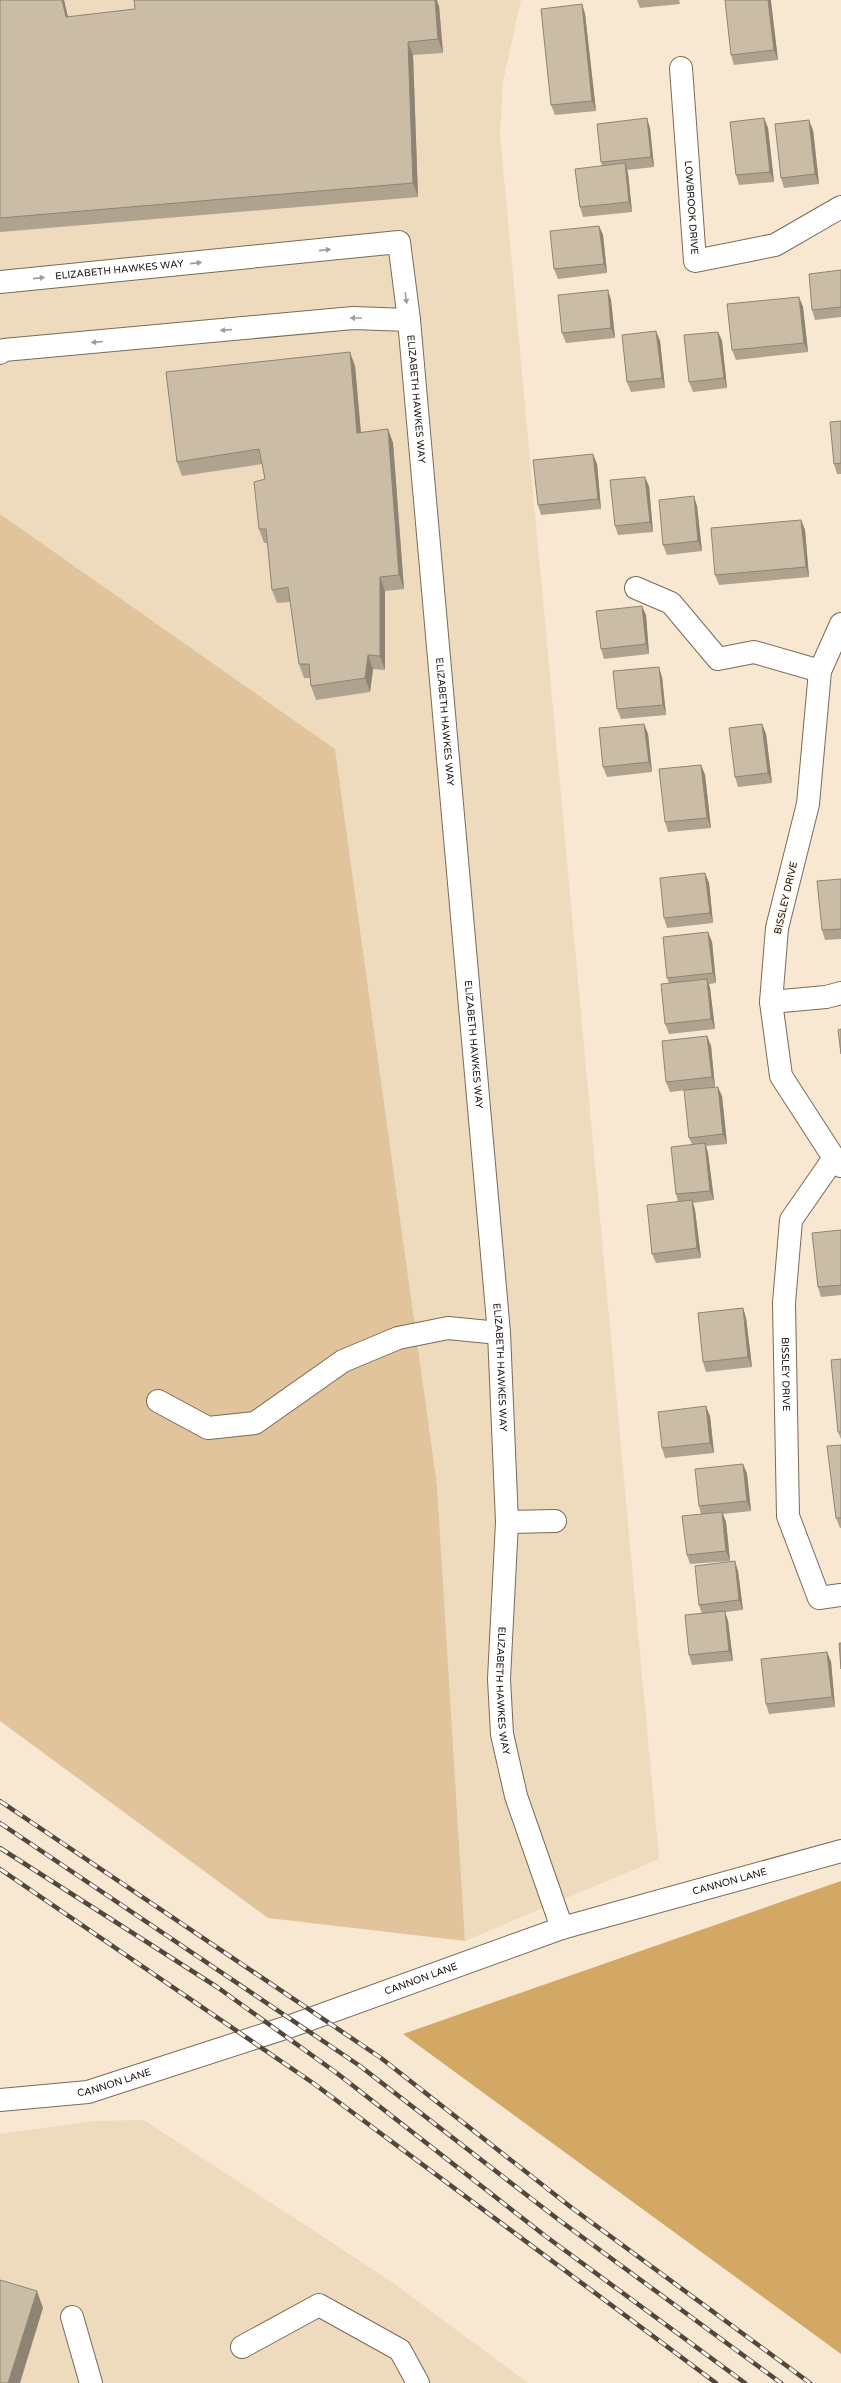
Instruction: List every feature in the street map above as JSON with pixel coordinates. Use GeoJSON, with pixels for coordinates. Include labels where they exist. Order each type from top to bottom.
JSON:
{"type":"FeatureCollection","features":[{"type":"Feature","properties":{"kind":"street","name":"LOWBROOK DRIVE"},"geometry":{"type":"LineString","coordinates":[[681,68],[695,261],[775,246],[841,207]]}},
{"type":"Feature","properties":{"kind":"street","name":"ELIZABETH HAWKES WAY"},"geometry":{"type":"LineString","coordinates":[[0,282],[399,242],[409,320],[499,1333],[507,1522],[499,1679],[502,1734],[516,1796],[562,1928]]}},
{"type":"Feature","properties":{"kind":"street","name":"ELIZABETH HAWKES WAY"},"geometry":{"type":"LineString","coordinates":[[0,353],[12,350],[353,318],[409,320]]}},
{"type":"Feature","properties":{"kind":"street"},"geometry":{"type":"LineString","coordinates":[[636,588],[671,603],[718,660],[754,652],[820,671]]}},
{"type":"Feature","properties":{"kind":"street","name":"BISSLEY DRIVE"},"geometry":{"type":"LineString","coordinates":[[841,624],[820,671],[808,804],[777,928],[772,1002],[781,1076],[837,1162],[792,1220],[784,1303],[788,1516],[819,1598],[841,1595]]}},
{"type":"Feature","properties":{"kind":"street"},"geometry":{"type":"LineString","coordinates":[[772,1002],[826,997],[841,992]]}},
{"type":"Feature","properties":{"kind":"street"},"geometry":{"type":"LineString","coordinates":[[158,1401],[208,1428],[254,1423],[343,1361],[398,1338],[448,1328],[499,1333]]}},
{"type":"Feature","properties":{"kind":"street"},"geometry":{"type":"LineString","coordinates":[[507,1522],[555,1521]]}},
{"type":"Feature","properties":{"kind":"street","name":"CANNON LANE"},"geometry":{"type":"LineString","coordinates":[[0,2100],[88,2092],[291,2026],[562,1928],[841,1851]]}},
{"type":"Feature","properties":{"kind":"street"},"geometry":{"type":"LineString","coordinates":[[242,2347],[319,2305],[400,2350],[418,2383]]}},
{"type":"Feature","properties":{"kind":"street"},"geometry":{"type":"LineString","coordinates":[[72,2317],[91,2383]]}},
{"type":"Feature","properties":{"kind":"shaded area"},"geometry":{"type":"Polygon","coordinates":[[[0,0],[521,0],[503,82],[500,134],[659,1859],[465,1941],[437,1485],[335,749],[0,514],[0,0]]]}},
{"type":"Feature","properties":{"kind":"shaded area"},"geometry":{"type":"Polygon","coordinates":[[[0,514],[335,749],[437,1485],[465,1941],[268,1918],[0,1721],[0,514]]]}},
{"type":"Feature","properties":{"kind":"shaded area"},"geometry":{"type":"Polygon","coordinates":[[[841,1881],[841,2354],[403,2034],[841,1881]]]}},
{"type":"Feature","properties":{"kind":"shaded area"},"geometry":{"type":"Polygon","coordinates":[[[144,2120],[389,2280],[528,2383],[0,2383],[0,2134],[94,2121],[144,2120]]]}},
{"type":"Feature","properties":{"kind":"building"},"geometry":{"type":"Polygon","coordinates":[[[0,0],[62,0],[66,17],[135,9],[134,0],[435,0],[438,39],[408,42],[413,183],[0,218],[0,0]]]}},
{"type":"Feature","properties":{"kind":"building"},"geometry":{"type":"Polygon","coordinates":[[[725,0],[768,0],[774,50],[731,55],[725,0]]]}},
{"type":"Feature","properties":{"kind":"building"},"geometry":{"type":"Polygon","coordinates":[[[582,4],[592,101],[551,105],[541,9],[582,4]]]}},
{"type":"Feature","properties":{"kind":"building"},"geometry":{"type":"Polygon","coordinates":[[[647,118],[651,157],[601,162],[597,124],[647,118]]]}},
{"type":"Feature","properties":{"kind":"building"},"geometry":{"type":"Polygon","coordinates":[[[764,118],[770,172],[736,175],[730,122],[764,118]]]}},
{"type":"Feature","properties":{"kind":"building"},"geometry":{"type":"Polygon","coordinates":[[[809,120],[815,174],[781,178],[775,124],[809,120]]]}},
{"type":"Feature","properties":{"kind":"building"},"geometry":{"type":"Polygon","coordinates":[[[625,163],[629,202],[580,207],[575,169],[625,163]]]}},
{"type":"Feature","properties":{"kind":"building"},"geometry":{"type":"Polygon","coordinates":[[[599,226],[604,264],[554,269],[550,231],[599,226]]]}},
{"type":"Feature","properties":{"kind":"building"},"geometry":{"type":"Polygon","coordinates":[[[841,270],[841,307],[812,310],[809,274],[841,270]]]}},
{"type":"Feature","properties":{"kind":"building"},"geometry":{"type":"Polygon","coordinates":[[[608,290],[611,328],[562,333],[558,295],[608,290]]]}},
{"type":"Feature","properties":{"kind":"building"},"geometry":{"type":"Polygon","coordinates":[[[799,297],[804,343],[732,350],[727,304],[799,297]]]}},
{"type":"Feature","properties":{"kind":"building"},"geometry":{"type":"Polygon","coordinates":[[[656,331],[662,378],[627,382],[622,335],[656,331]]]}},
{"type":"Feature","properties":{"kind":"building"},"geometry":{"type":"Polygon","coordinates":[[[718,332],[724,378],[689,382],[684,335],[718,332]]]}},
{"type":"Feature","properties":{"kind":"building"},"geometry":{"type":"Polygon","coordinates":[[[350,352],[357,433],[388,429],[399,575],[380,577],[380,656],[368,655],[365,678],[311,686],[309,664],[299,664],[288,587],[272,590],[266,529],[259,529],[254,482],[265,479],[259,449],[177,462],[166,372],[350,352]]]}},
{"type":"Feature","properties":{"kind":"building"},"geometry":{"type":"Polygon","coordinates":[[[841,421],[841,463],[834,464],[830,422],[841,421]]]}},
{"type":"Feature","properties":{"kind":"building"},"geometry":{"type":"Polygon","coordinates":[[[593,454],[598,499],[538,505],[533,460],[593,454]]]}},
{"type":"Feature","properties":{"kind":"building"},"geometry":{"type":"Polygon","coordinates":[[[645,477],[650,522],[615,526],[610,480],[645,477]]]}},
{"type":"Feature","properties":{"kind":"building"},"geometry":{"type":"Polygon","coordinates":[[[694,496],[698,541],[663,545],[659,500],[694,496]]]}},
{"type":"Feature","properties":{"kind":"building"},"geometry":{"type":"Polygon","coordinates":[[[801,520],[806,567],[715,575],[711,528],[801,520]]]}},
{"type":"Feature","properties":{"kind":"building"},"geometry":{"type":"Polygon","coordinates":[[[642,606],[646,644],[601,649],[596,611],[642,606]]]}},
{"type":"Feature","properties":{"kind":"building"},"geometry":{"type":"Polygon","coordinates":[[[659,667],[663,705],[617,709],[613,671],[659,667]]]}},
{"type":"Feature","properties":{"kind":"building"},"geometry":{"type":"Polygon","coordinates":[[[644,724],[649,762],[603,767],[599,728],[644,724]]]}},
{"type":"Feature","properties":{"kind":"building"},"geometry":{"type":"Polygon","coordinates":[[[762,724],[768,773],[735,777],[729,728],[762,724]]]}},
{"type":"Feature","properties":{"kind":"building"},"geometry":{"type":"Polygon","coordinates":[[[701,765],[707,818],[665,822],[659,769],[701,765]]]}},
{"type":"Feature","properties":{"kind":"building"},"geometry":{"type":"Polygon","coordinates":[[[705,873],[710,913],[664,918],[660,878],[705,873]]]}},
{"type":"Feature","properties":{"kind":"building"},"geometry":{"type":"Polygon","coordinates":[[[841,879],[841,929],[822,930],[817,881],[841,879]]]}},
{"type":"Feature","properties":{"kind":"building"},"geometry":{"type":"Polygon","coordinates":[[[708,932],[713,973],[667,978],[663,937],[708,932]]]}},
{"type":"Feature","properties":{"kind":"building"},"geometry":{"type":"Polygon","coordinates":[[[707,979],[711,1019],[665,1024],[661,984],[707,979]]]}},
{"type":"Feature","properties":{"kind":"building"},"geometry":{"type":"Polygon","coordinates":[[[841,1029],[841,1054],[838,1030],[841,1029]]]}},
{"type":"Feature","properties":{"kind":"building"},"geometry":{"type":"Polygon","coordinates":[[[707,1036],[712,1077],[666,1082],[662,1041],[707,1036]]]}},
{"type":"Feature","properties":{"kind":"building"},"geometry":{"type":"Polygon","coordinates":[[[718,1087],[723,1134],[689,1138],[684,1090],[718,1087]]]}},
{"type":"Feature","properties":{"kind":"building"},"geometry":{"type":"Polygon","coordinates":[[[705,1143],[710,1191],[676,1194],[671,1147],[705,1143]]]}},
{"type":"Feature","properties":{"kind":"building"},"geometry":{"type":"Polygon","coordinates":[[[692,1200],[697,1248],[652,1254],[647,1205],[692,1200]]]}},
{"type":"Feature","properties":{"kind":"building"},"geometry":{"type":"Polygon","coordinates":[[[841,1230],[841,1285],[818,1287],[812,1233],[841,1230]]]}},
{"type":"Feature","properties":{"kind":"building"},"geometry":{"type":"Polygon","coordinates":[[[743,1308],[748,1357],[703,1362],[698,1313],[743,1308]]]}},
{"type":"Feature","properties":{"kind":"building"},"geometry":{"type":"Polygon","coordinates":[[[841,1359],[841,1432],[838,1432],[831,1360],[841,1359]]]}},
{"type":"Feature","properties":{"kind":"building"},"geometry":{"type":"Polygon","coordinates":[[[706,1406],[710,1443],[662,1448],[658,1412],[706,1406]]]}},
{"type":"Feature","properties":{"kind":"building"},"geometry":{"type":"Polygon","coordinates":[[[841,1445],[841,1518],[836,1518],[827,1446],[841,1445]]]}},
{"type":"Feature","properties":{"kind":"building"},"geometry":{"type":"Polygon","coordinates":[[[743,1464],[747,1501],[699,1506],[695,1469],[743,1464]]]}},
{"type":"Feature","properties":{"kind":"building"},"geometry":{"type":"Polygon","coordinates":[[[722,1512],[726,1551],[687,1555],[682,1516],[722,1512]]]}},
{"type":"Feature","properties":{"kind":"building"},"geometry":{"type":"Polygon","coordinates":[[[735,1561],[739,1600],[699,1605],[695,1566],[735,1561]]]}},
{"type":"Feature","properties":{"kind":"building"},"geometry":{"type":"Polygon","coordinates":[[[725,1611],[729,1651],[689,1655],[685,1615],[725,1611]]]}},
{"type":"Feature","properties":{"kind":"building"},"geometry":{"type":"Polygon","coordinates":[[[839,1643],[841,1643],[841,1669],[839,1643]]]}},
{"type":"Feature","properties":{"kind":"building"},"geometry":{"type":"Polygon","coordinates":[[[827,1652],[832,1697],[766,1704],[761,1659],[827,1652]]]}},
{"type":"Feature","properties":{"kind":"building"},"geometry":{"type":"Polygon","coordinates":[[[0,2280],[37,2291],[8,2383],[0,2383],[0,2280]]]}},
{"type":"Feature","properties":{"kind":"railway"},"geometry":{"type":"LineString","coordinates":[[0,1801],[381,2058],[572,2208],[810,2383]]}},
{"type":"Feature","properties":{"kind":"railway"},"geometry":{"type":"LineString","coordinates":[[0,1823],[360,2066],[559,2220],[781,2383]]}},
{"type":"Feature","properties":{"kind":"railway"},"geometry":{"type":"LineString","coordinates":[[0,1848],[217,1987],[338,2074],[544,2235],[745,2383]]}},
{"type":"Feature","properties":{"kind":"railway"},"geometry":{"type":"LineString","coordinates":[[0,1869],[313,2083],[716,2383]]}}]}
